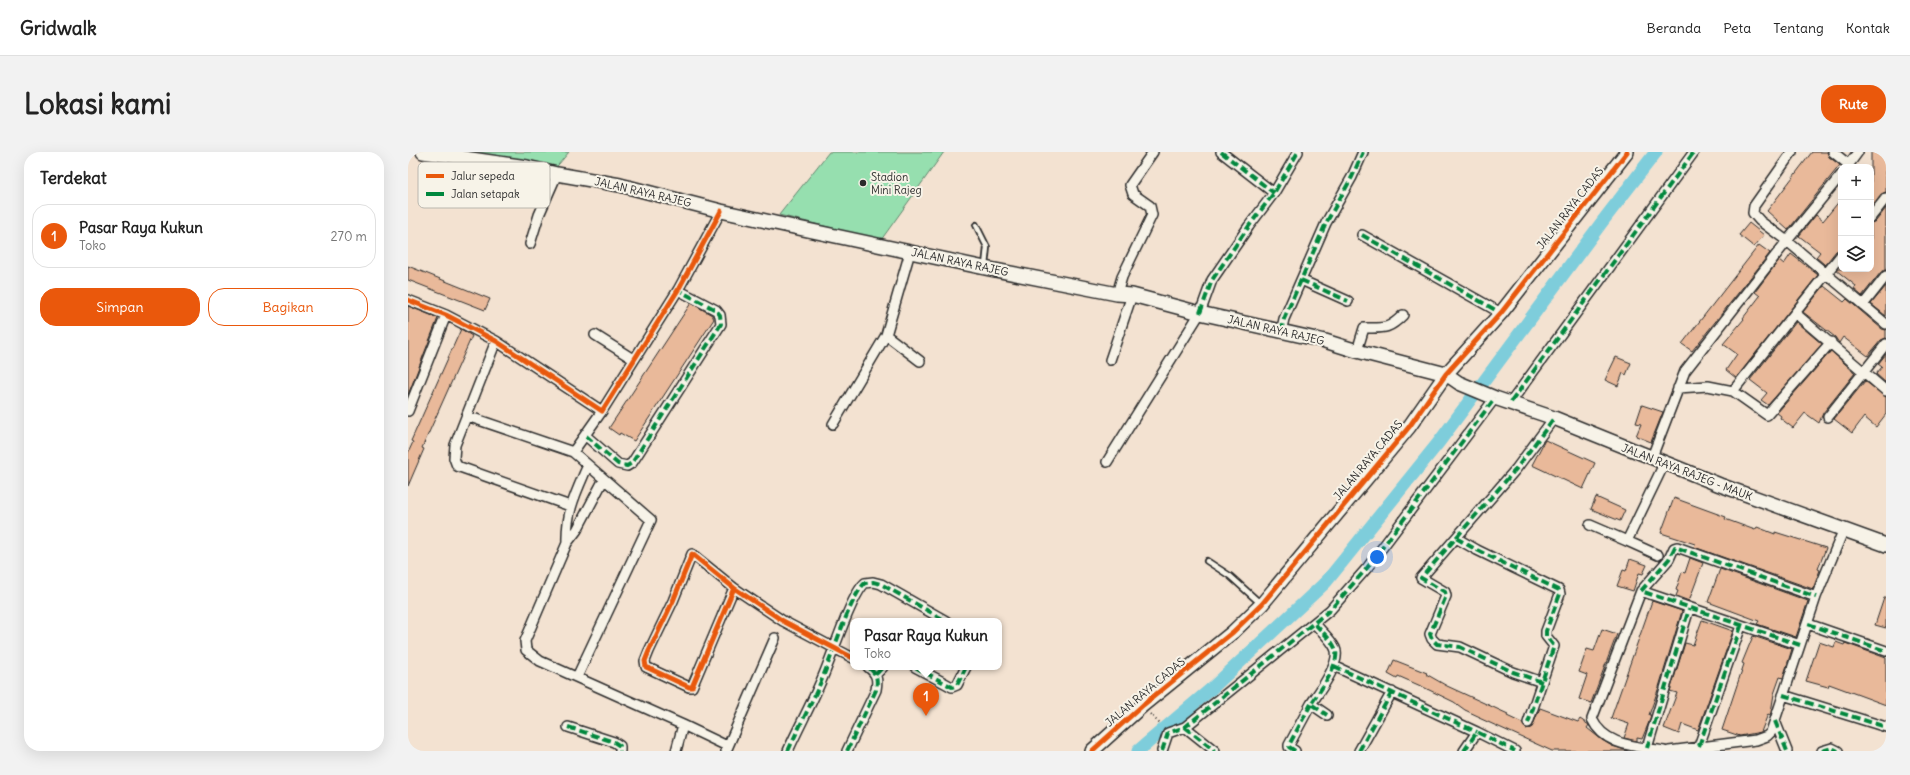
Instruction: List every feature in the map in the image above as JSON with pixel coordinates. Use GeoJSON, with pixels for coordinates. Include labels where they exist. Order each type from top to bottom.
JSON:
{"type":"FeatureCollection","features":[{"type":"Feature","properties":{"kind":"main road","name":"JALAN RAYA RAJEG"},"geometry":{"type":"LineString","coordinates":[[423,152],[492,162]]}},
{"type":"Feature","properties":{"kind":"main road","name":"JALAN RAYA CADAS"},"geometry":{"type":"LineString","coordinates":[[1092,751],[1143,705],[1233,632],[1262,604],[1409,427],[1446,374],[1501,313],[1627,152]]}},
{"type":"Feature","properties":{"kind":"main road","name":"JALAN RAYA RAJEG"},"geometry":{"type":"LineString","coordinates":[[550,172],[620,185],[721,211],[985,268],[1117,294],[1132,295],[1200,313],[1325,341],[1357,351],[1446,374],[1459,383],[1492,397]]}},
{"type":"Feature","properties":{"kind":"main road","name":"JALAN RAYA RAJEG - MAUK"},"geometry":{"type":"LineString","coordinates":[[1492,397],[1511,402],[1554,418],[1720,485],[1843,531],[1886,545]]}},
{"type":"Feature","properties":{"kind":"street"},"geometry":{"type":"LineString","coordinates":[[1117,294],[1122,277],[1152,215],[1150,206],[1132,194],[1130,185],[1153,152]]}},
{"type":"Feature","properties":{"kind":"street"},"geometry":{"type":"LineString","coordinates":[[1222,152],[1274,193]]}},
{"type":"Feature","properties":{"kind":"street"},"geometry":{"type":"LineString","coordinates":[[1107,462],[1200,313],[1212,280],[1218,270],[1248,226],[1274,193],[1298,152]]}},
{"type":"Feature","properties":{"kind":"street"},"geometry":{"type":"LineString","coordinates":[[1281,332],[1284,319],[1326,223],[1352,177],[1363,152]]}},
{"type":"Feature","properties":{"kind":"street"},"geometry":{"type":"LineString","coordinates":[[1511,402],[1694,152]]}},
{"type":"Feature","properties":{"kind":"street"},"geometry":{"type":"LineString","coordinates":[[1792,152],[1754,206],[1753,213],[1760,221],[1827,273],[1886,324]]}},
{"type":"Feature","properties":{"kind":"street"},"geometry":{"type":"LineString","coordinates":[[1833,152],[1846,164]]}},
{"type":"Feature","properties":{"kind":"street"},"geometry":{"type":"LineString","coordinates":[[1849,164],[1858,152]]}},
{"type":"Feature","properties":{"kind":"street"},"geometry":{"type":"LineString","coordinates":[[550,190],[557,174]]}},
{"type":"Feature","properties":{"kind":"street"},"geometry":{"type":"LineString","coordinates":[[1652,457],[1678,388],[1691,362],[1838,179]]}},
{"type":"Feature","properties":{"kind":"street"},"geometry":{"type":"LineString","coordinates":[[1874,213],[1886,198]]}},
{"type":"Feature","properties":{"kind":"street"},"geometry":{"type":"LineString","coordinates":[[530,244],[542,208]]}},
{"type":"Feature","properties":{"kind":"street"},"geometry":{"type":"LineString","coordinates":[[573,452],[586,436],[633,359],[678,290],[721,211]]}},
{"type":"Feature","properties":{"kind":"street"},"geometry":{"type":"LineString","coordinates":[[1362,235],[1501,313]]}},
{"type":"Feature","properties":{"kind":"street"},"geometry":{"type":"LineString","coordinates":[[832,424],[886,335],[910,252]]}},
{"type":"Feature","properties":{"kind":"street"},"geometry":{"type":"LineString","coordinates":[[1733,391],[1838,259]]}},
{"type":"Feature","properties":{"kind":"street"},"geometry":{"type":"LineString","coordinates":[[1863,305],[1886,276]]}},
{"type":"Feature","properties":{"kind":"street"},"geometry":{"type":"LineString","coordinates":[[1301,280],[1348,301]]}},
{"type":"Feature","properties":{"kind":"street"},"geometry":{"type":"LineString","coordinates":[[586,436],[618,464],[627,466],[632,463],[721,324],[720,315],[716,310],[678,290]]}},
{"type":"Feature","properties":{"kind":"street"},"geometry":{"type":"LineString","coordinates":[[1110,360],[1132,295]]}},
{"type":"Feature","properties":{"kind":"street"},"geometry":{"type":"LineString","coordinates":[[408,300],[446,315],[496,341],[602,410]]}},
{"type":"Feature","properties":{"kind":"street"},"geometry":{"type":"LineString","coordinates":[[1795,313],[1831,342],[1886,391]]}},
{"type":"Feature","properties":{"kind":"street"},"geometry":{"type":"LineString","coordinates":[[408,411],[446,315]]}},
{"type":"Feature","properties":{"kind":"street"},"geometry":{"type":"LineString","coordinates":[[1357,351],[1364,328],[1385,328],[1390,326],[1403,315]]}},
{"type":"Feature","properties":{"kind":"street"},"geometry":{"type":"LineString","coordinates":[[595,335],[633,359]]}},
{"type":"Feature","properties":{"kind":"street"},"geometry":{"type":"LineString","coordinates":[[886,335],[920,361]]}},
{"type":"Feature","properties":{"kind":"street"},"geometry":{"type":"LineString","coordinates":[[496,341],[455,446],[454,458],[457,466],[570,506]]}},
{"type":"Feature","properties":{"kind":"street"},"geometry":{"type":"LineString","coordinates":[[1678,388],[1708,386],[1733,391],[1768,415],[1831,342]]}},
{"type":"Feature","properties":{"kind":"street"},"geometry":{"type":"LineString","coordinates":[[1828,417],[1886,344]]}},
{"type":"Feature","properties":{"kind":"street"},"geometry":{"type":"LineString","coordinates":[[1163,744],[1168,733],[1185,727],[1315,624],[1330,610],[1367,568],[1492,397]]}},
{"type":"Feature","properties":{"kind":"street"},"geometry":{"type":"LineString","coordinates":[[467,416],[573,452],[651,520],[578,677]]}},
{"type":"Feature","properties":{"kind":"street"},"geometry":{"type":"LineString","coordinates":[[1542,682],[1513,672],[1460,647],[1437,644],[1432,639],[1430,634],[1446,596],[1445,592],[1421,578],[1516,469],[1554,418]]}},
{"type":"Feature","properties":{"kind":"street"},"geometry":{"type":"LineString","coordinates":[[1627,541],[1665,462]]}},
{"type":"Feature","properties":{"kind":"street"},"geometry":{"type":"LineString","coordinates":[[567,542],[566,525],[570,506],[588,465]]}},
{"type":"Feature","properties":{"kind":"street"},"geometry":{"type":"LineString","coordinates":[[604,479],[577,530],[567,542],[524,641],[526,650],[534,658],[682,725],[726,748],[775,638]]}},
{"type":"Feature","properties":{"kind":"street"},"geometry":{"type":"LineString","coordinates":[[1590,525],[1658,554]]}},
{"type":"Feature","properties":{"kind":"street"},"geometry":{"type":"LineString","coordinates":[[1669,751],[1756,740],[1767,736],[1771,732],[1816,598],[1843,531]]}},
{"type":"Feature","properties":{"kind":"street"},"geometry":{"type":"LineString","coordinates":[[1456,538],[1476,550],[1559,590],[1560,594],[1546,631],[1546,636],[1554,646],[1528,723]]}},
{"type":"Feature","properties":{"kind":"street"},"geometry":{"type":"LineString","coordinates":[[1664,751],[1614,741],[1597,728],[1592,719],[1641,592],[1669,559],[1675,547],[1816,598]]}},
{"type":"Feature","properties":{"kind":"street"},"geometry":{"type":"LineString","coordinates":[[734,588],[692,686],[689,687],[646,667],[645,661],[649,651],[692,554],[734,588],[783,621],[850,656]]}},
{"type":"Feature","properties":{"kind":"street"},"geometry":{"type":"LineString","coordinates":[[788,751],[829,664],[834,647],[862,585],[869,582],[881,584],[941,618]]}},
{"type":"Feature","properties":{"kind":"street"},"geometry":{"type":"LineString","coordinates":[[1641,592],[1800,645]]}},
{"type":"Feature","properties":{"kind":"street"},"geometry":{"type":"LineString","coordinates":[[1647,748],[1689,609]]}},
{"type":"Feature","properties":{"kind":"street"},"geometry":{"type":"LineString","coordinates":[[1295,751],[1289,747],[1289,745],[1334,666],[1336,656],[1335,648],[1315,624]]}},
{"type":"Feature","properties":{"kind":"street"},"geometry":{"type":"LineString","coordinates":[[1808,624],[1886,651]]}},
{"type":"Feature","properties":{"kind":"street"},"geometry":{"type":"LineString","coordinates":[[1699,746],[1741,626]]}},
{"type":"Feature","properties":{"kind":"street"},"geometry":{"type":"LineString","coordinates":[[1334,666],[1515,751]]}},
{"type":"Feature","properties":{"kind":"street"},"geometry":{"type":"LineString","coordinates":[[847,751],[876,690],[878,682],[876,674],[871,670]]}},
{"type":"Feature","properties":{"kind":"street"},"geometry":{"type":"LineString","coordinates":[[876,674],[880,670]]}},
{"type":"Feature","properties":{"kind":"street"},"geometry":{"type":"LineString","coordinates":[[921,670],[952,687],[957,685],[964,670]]}},
{"type":"Feature","properties":{"kind":"street"},"geometry":{"type":"LineString","coordinates":[[1359,751],[1392,692]]}},
{"type":"Feature","properties":{"kind":"street"},"geometry":{"type":"LineString","coordinates":[[1783,695],[1886,727]]}},
{"type":"Feature","properties":{"kind":"street"},"geometry":{"type":"LineString","coordinates":[[1311,704],[1327,715]]}},
{"type":"Feature","properties":{"kind":"street"},"geometry":{"type":"LineString","coordinates":[[1775,721],[1787,751]]}},
{"type":"Feature","properties":{"kind":"street"},"geometry":{"type":"LineString","coordinates":[[676,751],[682,725]]}},
{"type":"Feature","properties":{"kind":"street"},"geometry":{"type":"LineString","coordinates":[[568,727],[614,742],[620,746],[620,751]]}},
{"type":"Feature","properties":{"kind":"street"},"geometry":{"type":"LineString","coordinates":[[1185,727],[1215,751]]}},
{"type":"Feature","properties":{"kind":"street"},"geometry":{"type":"LineString","coordinates":[[1464,751],[1477,732]]}},
{"type":"Feature","properties":{"kind":"street"},"geometry":{"type":"LineString","coordinates":[[1822,751],[1832,748],[1838,751]]}},
{"type":"Feature","properties":{"kind":"lane"},"geometry":{"type":"LineString","coordinates":[[976,225],[987,247],[985,268]]}},
{"type":"Feature","properties":{"kind":"lane"},"geometry":{"type":"LineString","coordinates":[[1207,561],[1230,576],[1262,604]]}},
{"type":"Feature","properties":{"kind":"path"},"geometry":{"type":"LineString","coordinates":[[1148,712],[1163,744]]}},
{"type":"Feature","properties":{"kind":"green space"},"geometry":{"type":"Polygon","coordinates":[[[448,152],[569,152],[553,171],[550,170],[550,162],[503,162],[448,152]]]}},
{"type":"Feature","properties":{"kind":"green space","name":"Stadion Mini Rajeg"},"geometry":{"type":"Polygon","coordinates":[[[829,152],[944,152],[881,240],[779,215],[829,152]]]}},
{"type":"Feature","properties":{"kind":"building"},"geometry":{"type":"Polygon","coordinates":[[[1812,152],[1827,152],[1829,157],[1839,164],[1838,168],[1788,230],[1767,211],[1812,152]]]}},
{"type":"Feature","properties":{"kind":"building"},"geometry":{"type":"Polygon","coordinates":[[[1871,152],[1882,152],[1886,155],[1886,192],[1881,194],[1874,203],[1874,164],[1871,164],[1871,152]]]}},
{"type":"Feature","properties":{"kind":"building"},"geometry":{"type":"Polygon","coordinates":[[[1838,203],[1838,250],[1825,265],[1816,257],[1820,252],[1799,236],[1816,215],[1823,221],[1838,203]]]}},
{"type":"Feature","properties":{"kind":"building"},"geometry":{"type":"Polygon","coordinates":[[[1886,208],[1886,270],[1881,272],[1862,296],[1854,289],[1856,286],[1838,272],[1874,272],[1874,222],[1886,208]]]}},
{"type":"Feature","properties":{"kind":"building"},"geometry":{"type":"Polygon","coordinates":[[[1749,223],[1764,235],[1754,247],[1739,235],[1749,223]]]}},
{"type":"Feature","properties":{"kind":"building"},"geometry":{"type":"Polygon","coordinates":[[[1759,245],[1770,253],[1692,351],[1682,344],[1759,245]]]}},
{"type":"Feature","properties":{"kind":"building"},"geometry":{"type":"Polygon","coordinates":[[[1791,254],[1818,275],[1736,378],[1726,370],[1737,354],[1723,344],[1744,319],[1743,318],[1760,296],[1755,292],[1779,260],[1784,264],[1791,254]]]}},
{"type":"Feature","properties":{"kind":"building"},"geometry":{"type":"Polygon","coordinates":[[[408,266],[490,299],[485,310],[408,280],[408,266]]]}},
{"type":"Feature","properties":{"kind":"building"},"geometry":{"type":"Polygon","coordinates":[[[1824,286],[1844,302],[1847,299],[1882,329],[1886,330],[1886,338],[1881,340],[1868,356],[1843,337],[1839,343],[1835,337],[1803,312],[1824,286]]]}},
{"type":"Feature","properties":{"kind":"building"},"geometry":{"type":"Polygon","coordinates":[[[1886,286],[1886,316],[1871,304],[1886,286]]]}},
{"type":"Feature","properties":{"kind":"building"},"geometry":{"type":"Polygon","coordinates":[[[691,303],[712,315],[714,319],[634,441],[620,433],[619,435],[609,428],[691,303]]]}},
{"type":"Feature","properties":{"kind":"building"},"geometry":{"type":"Polygon","coordinates":[[[408,306],[438,318],[408,395],[408,306]]]}},
{"type":"Feature","properties":{"kind":"building"},"geometry":{"type":"Polygon","coordinates":[[[1796,322],[1822,344],[1768,405],[1761,400],[1767,393],[1750,380],[1796,322]]]}},
{"type":"Feature","properties":{"kind":"building"},"geometry":{"type":"Polygon","coordinates":[[[461,329],[472,336],[422,448],[424,449],[408,486],[408,453],[413,442],[411,441],[461,329]]]}},
{"type":"Feature","properties":{"kind":"building"},"geometry":{"type":"Polygon","coordinates":[[[1831,351],[1855,373],[1823,413],[1819,423],[1805,413],[1793,428],[1780,418],[1781,416],[1777,413],[1831,351]]]}},
{"type":"Feature","properties":{"kind":"building"},"geometry":{"type":"Polygon","coordinates":[[[1886,354],[1886,383],[1876,374],[1882,367],[1878,364],[1886,354]]]}},
{"type":"Feature","properties":{"kind":"building"},"geometry":{"type":"Polygon","coordinates":[[[1616,357],[1631,363],[1626,375],[1623,373],[1618,386],[1605,380],[1616,357]]]}},
{"type":"Feature","properties":{"kind":"building"},"geometry":{"type":"Polygon","coordinates":[[[1865,381],[1886,397],[1886,414],[1876,427],[1864,417],[1852,433],[1834,419],[1865,381]]]}},
{"type":"Feature","properties":{"kind":"building"},"geometry":{"type":"Polygon","coordinates":[[[1642,405],[1663,412],[1651,442],[1636,436],[1641,424],[1636,423],[1642,405]]]}},
{"type":"Feature","properties":{"kind":"building"},"geometry":{"type":"Polygon","coordinates":[[[1545,440],[1595,463],[1583,489],[1532,465],[1545,440]]]}},
{"type":"Feature","properties":{"kind":"building"},"geometry":{"type":"Polygon","coordinates":[[[1596,497],[1625,510],[1620,521],[1591,509],[1596,497]]]}},
{"type":"Feature","properties":{"kind":"building"},"geometry":{"type":"Polygon","coordinates":[[[1674,498],[1726,517],[1725,519],[1755,530],[1757,527],[1775,534],[1775,532],[1826,548],[1818,569],[1820,570],[1813,589],[1694,547],[1695,544],[1661,533],[1674,498]]]}},
{"type":"Feature","properties":{"kind":"building"},"geometry":{"type":"Polygon","coordinates":[[[1690,558],[1703,563],[1689,601],[1676,596],[1678,591],[1676,590],[1682,572],[1685,573],[1690,558]]]}},
{"type":"Feature","properties":{"kind":"building"},"geometry":{"type":"Polygon","coordinates":[[[1630,559],[1647,565],[1643,574],[1639,573],[1633,591],[1617,586],[1623,570],[1626,571],[1630,559]]]}},
{"type":"Feature","properties":{"kind":"building"},"geometry":{"type":"Polygon","coordinates":[[[1720,569],[1808,601],[1796,637],[1757,624],[1759,621],[1708,602],[1720,569]]]}},
{"type":"Feature","properties":{"kind":"building"},"geometry":{"type":"Polygon","coordinates":[[[1884,598],[1886,598],[1886,628],[1875,625],[1884,598]]]}},
{"type":"Feature","properties":{"kind":"building"},"geometry":{"type":"Polygon","coordinates":[[[1652,601],[1682,611],[1649,715],[1651,715],[1649,722],[1642,739],[1637,738],[1637,741],[1624,738],[1629,724],[1611,718],[1652,601]]]}},
{"type":"Feature","properties":{"kind":"building"},"geometry":{"type":"Polygon","coordinates":[[[1702,620],[1733,631],[1698,730],[1682,724],[1679,734],[1664,728],[1677,693],[1670,691],[1685,643],[1693,645],[1702,620]]]}},
{"type":"Feature","properties":{"kind":"building"},"geometry":{"type":"Polygon","coordinates":[[[1602,629],[1617,634],[1591,703],[1579,699],[1587,675],[1579,672],[1587,649],[1594,651],[1602,629]]]}},
{"type":"Feature","properties":{"kind":"building"},"geometry":{"type":"Polygon","coordinates":[[[1753,636],[1792,649],[1783,678],[1780,677],[1774,694],[1770,715],[1768,714],[1761,732],[1740,736],[1722,730],[1744,664],[1742,663],[1753,636]]]}},
{"type":"Feature","properties":{"kind":"building"},"geometry":{"type":"Polygon","coordinates":[[[1819,642],[1834,647],[1836,642],[1844,645],[1845,643],[1886,658],[1886,705],[1829,684],[1828,687],[1806,681],[1819,642]]]}},
{"type":"Feature","properties":{"kind":"building"},"geometry":{"type":"Polygon","coordinates":[[[1394,660],[1427,673],[1426,674],[1447,686],[1508,714],[1507,716],[1522,723],[1526,729],[1532,727],[1540,708],[1578,722],[1580,719],[1589,725],[1587,728],[1602,740],[1612,746],[1628,751],[1552,751],[1479,718],[1480,717],[1465,710],[1454,702],[1423,687],[1398,676],[1397,679],[1388,674],[1394,660]]]}},
{"type":"Feature","properties":{"kind":"waterway"},"geometry":{"type":"LineString","coordinates":[[1138,751],[1211,689],[1326,582],[1439,442],[1602,222],[1656,152]]}},
{"type":"Feature","properties":{"kind":"marked path"},"geometry":{"type":"LineString","coordinates":[[1221,152],[1274,193]]}},
{"type":"Feature","properties":{"kind":"marked path"},"geometry":{"type":"LineString","coordinates":[[1200,313],[1212,280],[1249,226],[1274,193],[1298,152]]}},
{"type":"Feature","properties":{"kind":"marked path"},"geometry":{"type":"LineString","coordinates":[[1281,332],[1284,319],[1326,223],[1352,177],[1363,152]]}},
{"type":"Feature","properties":{"kind":"marked path"},"geometry":{"type":"LineString","coordinates":[[1511,402],[1694,152]]}},
{"type":"Feature","properties":{"kind":"marked path"},"geometry":{"type":"LineString","coordinates":[[1362,235],[1501,313]]}},
{"type":"Feature","properties":{"kind":"marked path"},"geometry":{"type":"LineString","coordinates":[[1301,280],[1348,301]]}},
{"type":"Feature","properties":{"kind":"marked path"},"geometry":{"type":"LineString","coordinates":[[586,436],[618,464],[627,466],[632,463],[721,324],[720,315],[716,310],[678,290]]}},
{"type":"Feature","properties":{"kind":"marked path"},"geometry":{"type":"LineString","coordinates":[[1162,751],[1168,733],[1185,727],[1330,610],[1367,568],[1495,398]]}},
{"type":"Feature","properties":{"kind":"marked path"},"geometry":{"type":"LineString","coordinates":[[1542,682],[1513,672],[1460,647],[1437,644],[1432,639],[1430,634],[1446,596],[1445,592],[1421,578],[1516,469],[1554,418]]}},
{"type":"Feature","properties":{"kind":"marked path"},"geometry":{"type":"LineString","coordinates":[[1456,538],[1477,550],[1559,590],[1560,594],[1546,631],[1546,636],[1554,646],[1528,723]]}},
{"type":"Feature","properties":{"kind":"marked path"},"geometry":{"type":"LineString","coordinates":[[1800,645],[1641,591],[1669,559],[1675,547],[1816,597]]}},
{"type":"Feature","properties":{"kind":"marked path"},"geometry":{"type":"LineString","coordinates":[[788,751],[824,675],[849,609],[865,583],[873,582],[881,584],[941,618]]}},
{"type":"Feature","properties":{"kind":"marked path"},"geometry":{"type":"LineString","coordinates":[[1647,748],[1689,609]]}},
{"type":"Feature","properties":{"kind":"marked path"},"geometry":{"type":"LineString","coordinates":[[1315,624],[1331,641],[1335,648],[1336,654],[1333,669],[1311,704],[1327,715]]}},
{"type":"Feature","properties":{"kind":"marked path"},"geometry":{"type":"LineString","coordinates":[[1808,624],[1886,651]]}},
{"type":"Feature","properties":{"kind":"marked path"},"geometry":{"type":"LineString","coordinates":[[1699,746],[1741,626]]}},
{"type":"Feature","properties":{"kind":"marked path"},"geometry":{"type":"LineString","coordinates":[[1334,666],[1477,732]]}},
{"type":"Feature","properties":{"kind":"marked path"},"geometry":{"type":"LineString","coordinates":[[847,751],[876,690],[876,677],[871,670]]}},
{"type":"Feature","properties":{"kind":"marked path"},"geometry":{"type":"LineString","coordinates":[[876,674],[880,670]]}},
{"type":"Feature","properties":{"kind":"marked path"},"geometry":{"type":"LineString","coordinates":[[921,670],[952,687],[957,685],[964,670]]}},
{"type":"Feature","properties":{"kind":"marked path"},"geometry":{"type":"LineString","coordinates":[[1359,751],[1392,692]]}},
{"type":"Feature","properties":{"kind":"marked path"},"geometry":{"type":"LineString","coordinates":[[1783,695],[1886,727]]}},
{"type":"Feature","properties":{"kind":"marked path"},"geometry":{"type":"LineString","coordinates":[[1295,751],[1289,747],[1289,745],[1311,704]]}},
{"type":"Feature","properties":{"kind":"marked path"},"geometry":{"type":"LineString","coordinates":[[1775,721],[1787,751]]}},
{"type":"Feature","properties":{"kind":"marked path"},"geometry":{"type":"LineString","coordinates":[[568,727],[614,742],[620,746],[620,751]]}},
{"type":"Feature","properties":{"kind":"marked path"},"geometry":{"type":"LineString","coordinates":[[1185,727],[1215,751]]}},
{"type":"Feature","properties":{"kind":"marked path"},"geometry":{"type":"LineString","coordinates":[[1464,751],[1477,732],[1515,751]]}},
{"type":"Feature","properties":{"kind":"marked path"},"geometry":{"type":"LineString","coordinates":[[1822,751],[1832,748],[1838,751]]}},
{"type":"Feature","properties":{"kind":"cycle path"},"geometry":{"type":"LineString","coordinates":[[1092,751],[1143,705],[1233,632],[1262,604],[1409,427],[1446,374],[1501,313],[1627,152]]}},
{"type":"Feature","properties":{"kind":"cycle path"},"geometry":{"type":"LineString","coordinates":[[408,300],[446,315],[496,341],[602,411],[678,290],[721,211]]}},
{"type":"Feature","properties":{"kind":"cycle path"},"geometry":{"type":"LineString","coordinates":[[692,554],[734,588],[692,687],[646,667],[645,661],[649,651],[673,601],[692,554]]}},
{"type":"Feature","properties":{"kind":"cycle path"},"geometry":{"type":"LineString","coordinates":[[734,588],[783,621],[850,656]]}},
{"type":"Feature","properties":{"kind":"place","name":"Stadion Mini Rajeg"},"geometry":{"type":"Point","coordinates":[863,183]}},
{"type":"Feature","properties":{"kind":"place","name":"Pasar Raya Kukun"},"geometry":{"type":"Point","coordinates":[926,716]}}]}
